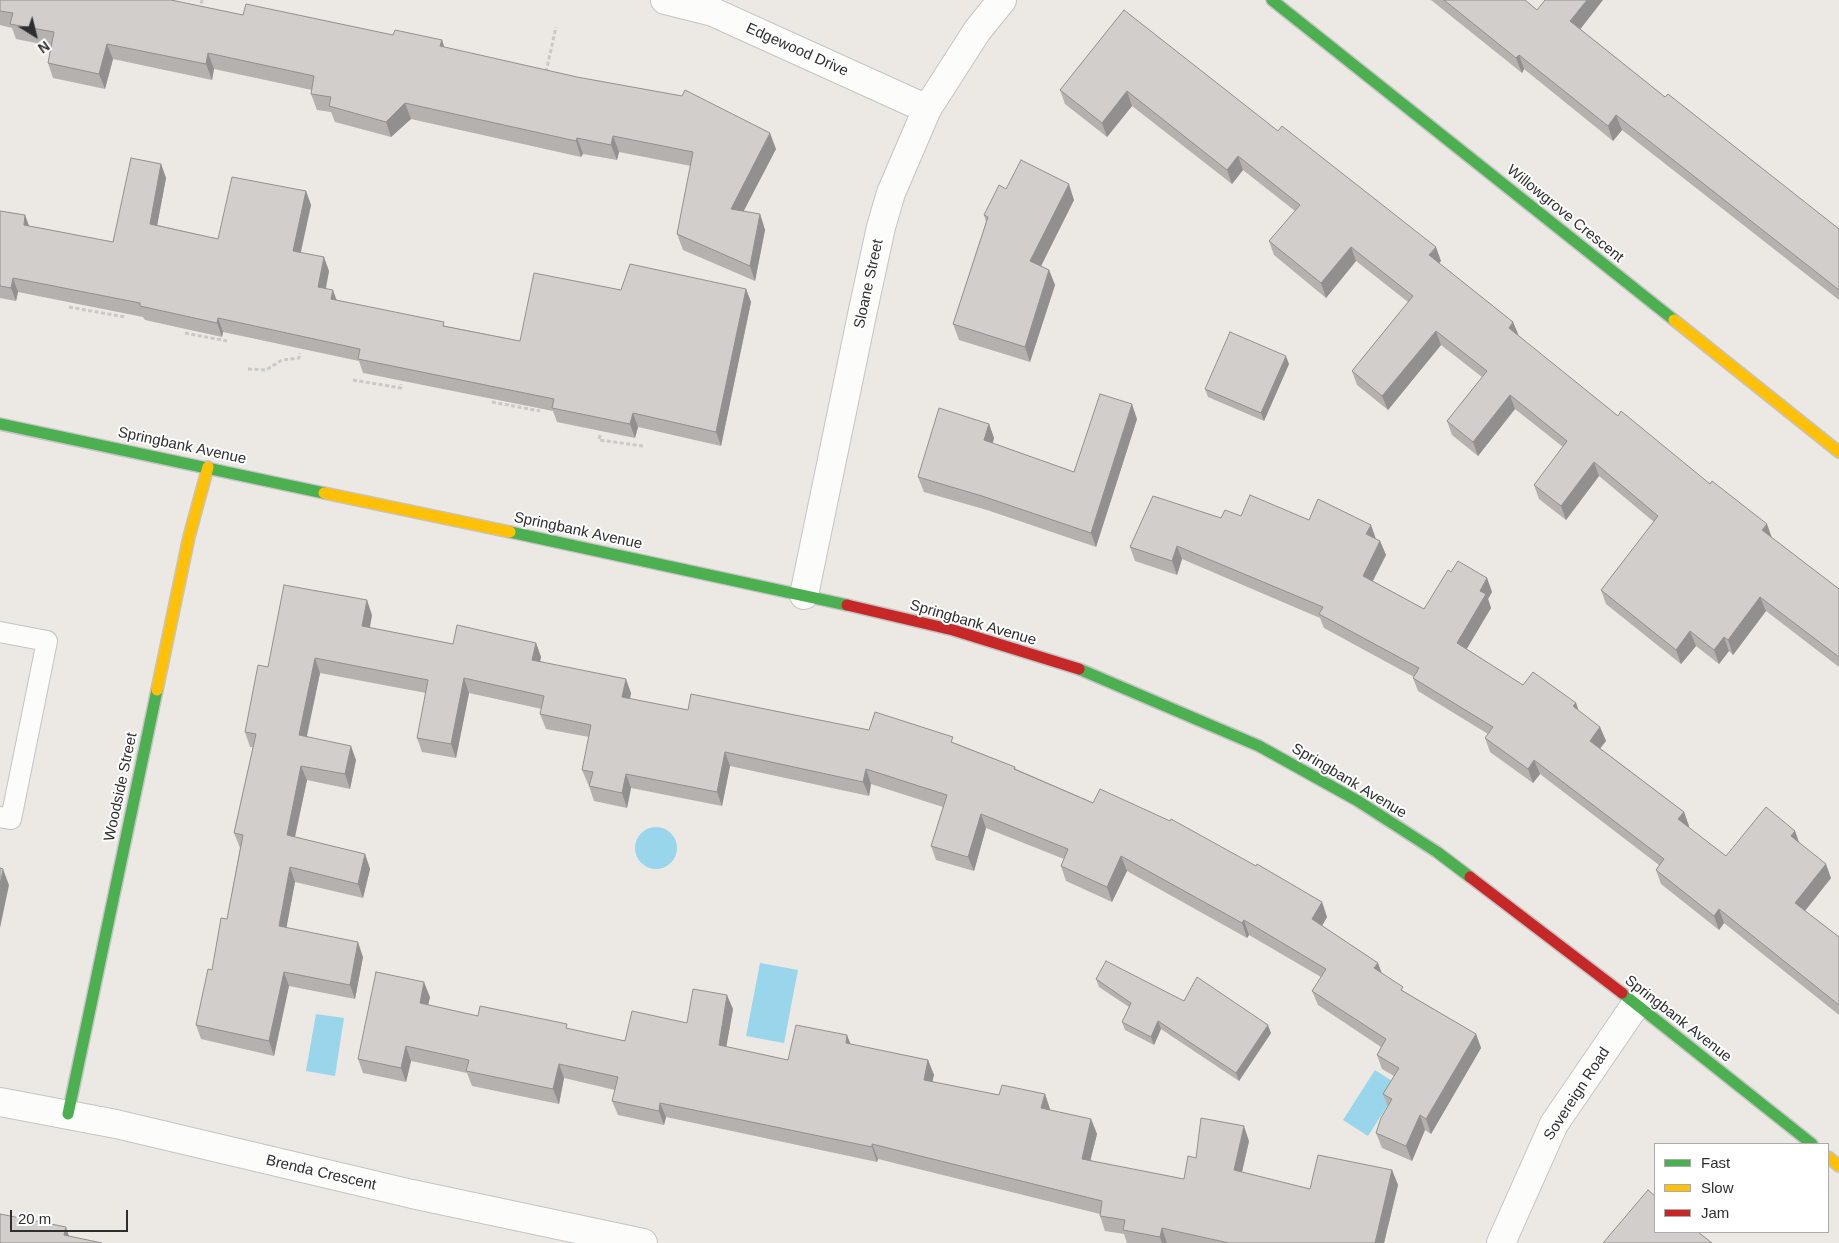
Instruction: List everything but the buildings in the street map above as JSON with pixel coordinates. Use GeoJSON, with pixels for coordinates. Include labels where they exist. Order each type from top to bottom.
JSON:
{"type":"FeatureCollection","features":[{"type":"Feature","properties":{"kind":"main road","name":"Willowgrove Crescent"},"geometry":{"type":"LineString","coordinates":[[1272,0],[1839,452]]}},
{"type":"Feature","properties":{"kind":"main road","name":"Springbank Avenue"},"geometry":{"type":"LineString","coordinates":[[0,424],[208,466],[804,595],[953,630],[1085,670],[1259,746],[1358,801],[1437,852],[1636,1004],[1811,1143]]}},
{"type":"Feature","properties":{"kind":"main road","name":"Woodside Street"},"geometry":{"type":"LineString","coordinates":[[68,1114],[189,537],[208,466]]}},
{"type":"Feature","properties":{"kind":"main road"},"geometry":{"type":"LineString","coordinates":[[1829,1158],[1839,1166]]}},
{"type":"Feature","properties":{"kind":"street","name":"Edgewood Drive"},"geometry":{"type":"LineString","coordinates":[[665,0],[713,12],[927,109]]}},
{"type":"Feature","properties":{"kind":"street","name":"Sloane Street"},"geometry":{"type":"LineString","coordinates":[[804,595],[881,227],[891,193],[927,109],[977,31],[1002,0]]}},
{"type":"Feature","properties":{"kind":"street","name":"Sovereign Road"},"geometry":{"type":"LineString","coordinates":[[1502,1243],[1554,1124],[1636,1004]]}},
{"type":"Feature","properties":{"kind":"street","name":"Brenda Crescent"},"geometry":{"type":"LineString","coordinates":[[0,1102],[68,1114],[412,1194],[643,1243]]}},
{"type":"Feature","properties":{"kind":"lane"},"geometry":{"type":"LineString","coordinates":[[0,632],[47,641],[11,819],[0,817]]}},
{"type":"Feature","properties":{"kind":"path"},"geometry":{"type":"LineString","coordinates":[[199,13],[202,0]]}},
{"type":"Feature","properties":{"kind":"path"},"geometry":{"type":"LineString","coordinates":[[538,72],[545,74],[556,27]]}},
{"type":"Feature","properties":{"kind":"path"},"geometry":{"type":"LineString","coordinates":[[69,307],[125,317]]}},
{"type":"Feature","properties":{"kind":"path"},"geometry":{"type":"LineString","coordinates":[[185,333],[227,341]]}},
{"type":"Feature","properties":{"kind":"path"},"geometry":{"type":"LineString","coordinates":[[248,369],[266,370],[282,360],[299,358],[300,353]]}},
{"type":"Feature","properties":{"kind":"path"},"geometry":{"type":"LineString","coordinates":[[352,380],[400,388],[401,384]]}},
{"type":"Feature","properties":{"kind":"path"},"geometry":{"type":"LineString","coordinates":[[492,402],[540,411]]}},
{"type":"Feature","properties":{"kind":"path"},"geometry":{"type":"LineString","coordinates":[[600,435],[599,440],[643,446]]}},
{"type":"Feature","properties":{"kind":"water"},"geometry":{"type":"Polygon","coordinates":[[[656,827],[671,833],[677,848],[671,863],[656,869],[641,863],[635,848],[641,833],[656,827]]]}},
{"type":"Feature","properties":{"kind":"water"},"geometry":{"type":"Polygon","coordinates":[[[760,963],[798,970],[784,1043],[746,1036],[760,963]]]}},
{"type":"Feature","properties":{"kind":"water"},"geometry":{"type":"Polygon","coordinates":[[[316,1014],[344,1018],[335,1076],[306,1071],[316,1014]]]}},
{"type":"Feature","properties":{"kind":"water"},"geometry":{"type":"Polygon","coordinates":[[[1375,1070],[1400,1086],[1368,1136],[1343,1120],[1375,1070]]]}},
{"type":"Feature","properties":{"kind":"traffic: fast"},"geometry":{"type":"LineString","coordinates":[[1272,0],[1674,320]]}},
{"type":"Feature","properties":{"kind":"traffic: fast"},"geometry":{"type":"LineString","coordinates":[[0,424],[324,493]]}},
{"type":"Feature","properties":{"kind":"traffic: fast"},"geometry":{"type":"LineString","coordinates":[[510,532],[847,605]]}},
{"type":"Feature","properties":{"kind":"traffic: fast"},"geometry":{"type":"LineString","coordinates":[[1079,669],[1259,746],[1358,801],[1437,852],[1470,877]]}},
{"type":"Feature","properties":{"kind":"traffic: fast"},"geometry":{"type":"LineString","coordinates":[[68,1114],[157,690]]}},
{"type":"Feature","properties":{"kind":"traffic: fast"},"geometry":{"type":"LineString","coordinates":[[1622,993],[1811,1143]]}},
{"type":"Feature","properties":{"kind":"traffic: slow"},"geometry":{"type":"LineString","coordinates":[[1674,320],[1839,452]]}},
{"type":"Feature","properties":{"kind":"traffic: slow"},"geometry":{"type":"LineString","coordinates":[[157,690],[189,537],[208,467]]}},
{"type":"Feature","properties":{"kind":"traffic: slow"},"geometry":{"type":"LineString","coordinates":[[324,493],[510,532]]}},
{"type":"Feature","properties":{"kind":"traffic: slow"},"geometry":{"type":"LineString","coordinates":[[1829,1158],[1839,1166]]}},
{"type":"Feature","properties":{"kind":"traffic: jam"},"geometry":{"type":"LineString","coordinates":[[847,605],[953,630],[1079,669]]}},
{"type":"Feature","properties":{"kind":"traffic: jam"},"geometry":{"type":"LineString","coordinates":[[1470,877],[1622,993]]}}]}
